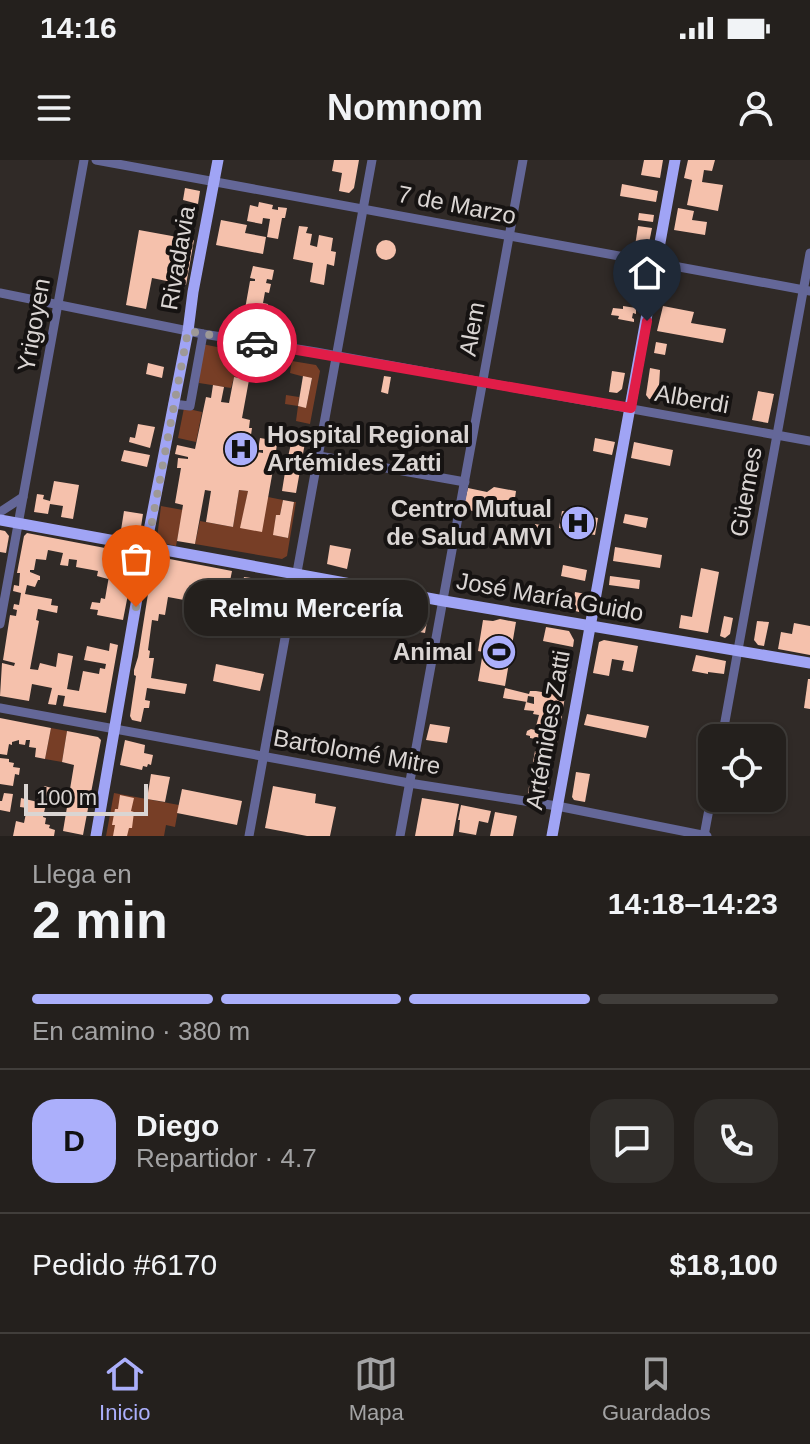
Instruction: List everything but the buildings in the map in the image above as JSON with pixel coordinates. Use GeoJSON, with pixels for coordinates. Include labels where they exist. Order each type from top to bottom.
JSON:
{"type":"FeatureCollection","features":[{"type":"Feature","properties":{"kind":"main road","name":"Rivadavia"},"geometry":{"type":"LineString","coordinates":[[96,836],[218,160]]}},
{"type":"Feature","properties":{"kind":"main road","name":"Artémides Zatti"},"geometry":{"type":"LineString","coordinates":[[552,836],[675,160]]}},
{"type":"Feature","properties":{"kind":"main road","name":"José María Guido"},"geometry":{"type":"LineString","coordinates":[[0,520],[444,601],[810,663]]}},
{"type":"Feature","properties":{"kind":"street","name":"Yrigoyen"},"geometry":{"type":"LineString","coordinates":[[0,624],[84,160]]}},
{"type":"Feature","properties":{"kind":"street","name":"7 de Marzo"},"geometry":{"type":"LineString","coordinates":[[96,160],[807,290]]}},
{"type":"Feature","properties":{"kind":"street"},"geometry":{"type":"LineString","coordinates":[[249,836],[372,160]]}},
{"type":"Feature","properties":{"kind":"street","name":"Alem"},"geometry":{"type":"LineString","coordinates":[[400,836],[523,160]]}},
{"type":"Feature","properties":{"kind":"street","name":"Güemes"},"geometry":{"type":"LineString","coordinates":[[725,724],[777,435],[807,290],[810,253]]}},
{"type":"Feature","properties":{"kind":"street","name":"Alberdi"},"geometry":{"type":"LineString","coordinates":[[0,293],[203,334],[810,441]]}},
{"type":"Feature","properties":{"kind":"street"},"geometry":{"type":"LineString","coordinates":[[173,404],[190,406],[203,334]]}},
{"type":"Feature","properties":{"kind":"street"},"geometry":{"type":"LineString","coordinates":[[319,456],[465,482]]}},
{"type":"Feature","properties":{"kind":"street"},"geometry":{"type":"LineString","coordinates":[[0,512],[23,497]]}},
{"type":"Feature","properties":{"kind":"street","name":"Bartolomé Mitre"},"geometry":{"type":"LineString","coordinates":[[0,708],[409,783],[557,806],[705,836]]}},
{"type":"Feature","properties":{"kind":"street"},"geometry":{"type":"LineString","coordinates":[[705,836],[709,812]]}},
{"type":"Feature","properties":{"kind":"shaded area"},"geometry":{"type":"Polygon","coordinates":[[[202,344],[222,348],[241,378],[234,377],[231,388],[199,383],[202,344]]]}},
{"type":"Feature","properties":{"kind":"shaded area"},"geometry":{"type":"Polygon","coordinates":[[[292,361],[316,365],[320,371],[310,424],[296,421],[298,406],[306,407],[312,379],[290,373],[292,361]]]}},
{"type":"Feature","properties":{"kind":"shaded area"},"geometry":{"type":"Polygon","coordinates":[[[286,395],[299,397],[298,406],[285,404],[286,395]]]}},
{"type":"Feature","properties":{"kind":"shaded area"},"geometry":{"type":"Polygon","coordinates":[[[184,408],[202,412],[196,442],[178,438],[184,408]]]}},
{"type":"Feature","properties":{"kind":"shaded area"},"geometry":{"type":"Polygon","coordinates":[[[239,490],[248,491],[241,527],[268,497],[283,500],[280,515],[276,515],[274,535],[288,538],[296,502],[287,556],[282,559],[195,544],[200,521],[233,527],[239,490]]]}},
{"type":"Feature","properties":{"kind":"shaded area"},"geometry":{"type":"Polygon","coordinates":[[[161,506],[183,510],[176,546],[162,543],[157,538],[161,506]]]}},
{"type":"Feature","properties":{"kind":"shaded area"},"geometry":{"type":"Polygon","coordinates":[[[51,728],[67,731],[62,762],[45,759],[51,728]]]}},
{"type":"Feature","properties":{"kind":"shaded area"},"geometry":{"type":"Polygon","coordinates":[[[114,793],[179,805],[175,827],[166,825],[164,836],[106,836],[114,793]]]}},
{"type":"Feature","properties":{"kind":"way so far"},"geometry":{"type":"LineString","coordinates":[[136,607],[188,331],[257,343]]}},
{"type":"Feature","properties":{"kind":"place","name":"Hospital Regional Artémides Zatti"},"geometry":{"type":"Point","coordinates":[241,449]}},
{"type":"Feature","properties":{"kind":"place","name":"Centro Mutual de Salud AMVI"},"geometry":{"type":"Point","coordinates":[578,523]}},
{"type":"Feature","properties":{"kind":"place","name":"Relmu Mercería"},"geometry":{"type":"Point","coordinates":[136,607]}},
{"type":"Feature","properties":{"kind":"place","name":"Animal"},"geometry":{"type":"Point","coordinates":[499,652]}},
{"type":"Feature","properties":{"kind":"route"},"geometry":{"type":"LineString","coordinates":[[257,343],[631,408],[647,321]]}}]}
